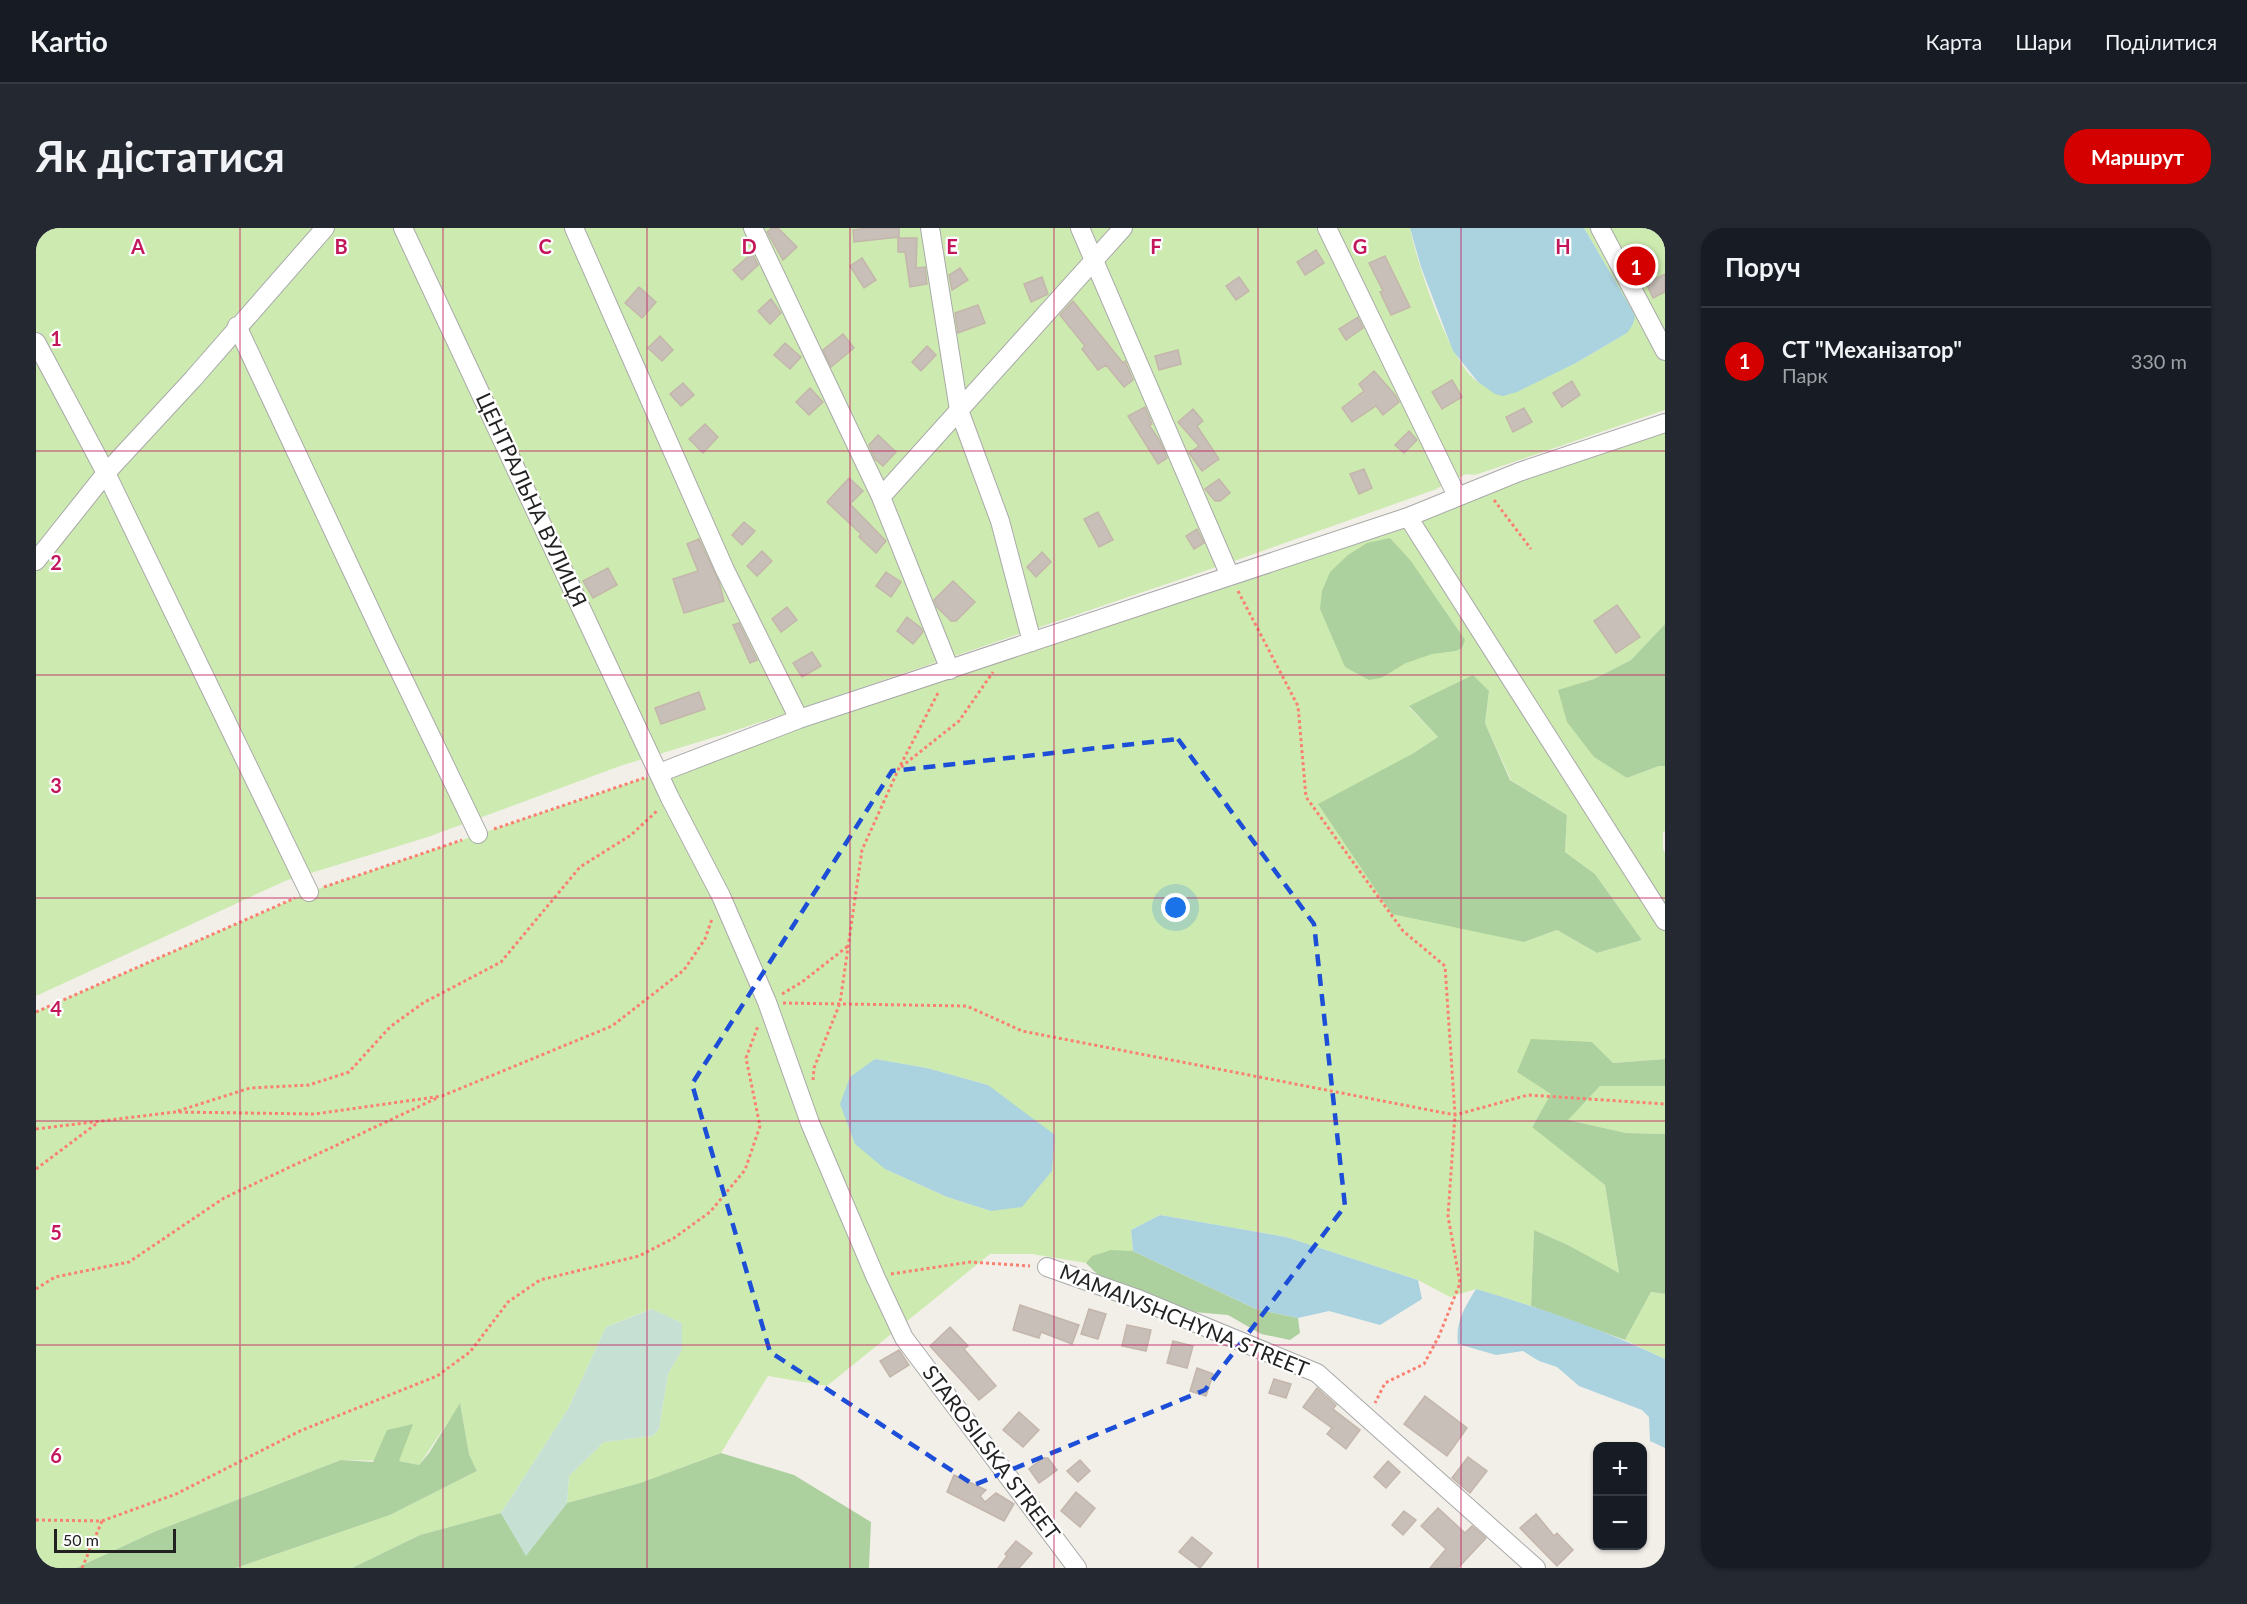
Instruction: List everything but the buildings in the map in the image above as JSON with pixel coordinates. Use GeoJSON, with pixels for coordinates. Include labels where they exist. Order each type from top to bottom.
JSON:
{"type":"FeatureCollection","features":[{"type":"Feature","properties":{"kind":"street"},"geometry":{"type":"LineString","coordinates":[[36,561],[106,473],[193,379],[325,228]]}},
{"type":"Feature","properties":{"kind":"street","name":"ЦЕНТРАЛЬНА ВУЛИЦЯ"},"geometry":{"type":"LineString","coordinates":[[403,228],[658,773],[721,896],[767,1002]]}},
{"type":"Feature","properties":{"kind":"street"},"geometry":{"type":"LineString","coordinates":[[574,228],[725,570],[799,719]]}},
{"type":"Feature","properties":{"kind":"street"},"geometry":{"type":"LineString","coordinates":[[753,228],[880,497],[950,670]]}},
{"type":"Feature","properties":{"kind":"street"},"geometry":{"type":"LineString","coordinates":[[930,228],[959,410],[1000,521],[1032,642]]}},
{"type":"Feature","properties":{"kind":"street"},"geometry":{"type":"LineString","coordinates":[[1080,228],[1230,576]]}},
{"type":"Feature","properties":{"kind":"street"},"geometry":{"type":"LineString","coordinates":[[880,497],[1123,228]]}},
{"type":"Feature","properties":{"kind":"street"},"geometry":{"type":"LineString","coordinates":[[1327,228],[1457,496]]}},
{"type":"Feature","properties":{"kind":"street"},"geometry":{"type":"LineString","coordinates":[[1600,228],[1665,351]]}},
{"type":"Feature","properties":{"kind":"street"},"geometry":{"type":"LineString","coordinates":[[237,326],[478,834]]}},
{"type":"Feature","properties":{"kind":"street"},"geometry":{"type":"LineString","coordinates":[[37,346],[106,473],[309,892]]}},
{"type":"Feature","properties":{"kind":"street"},"geometry":{"type":"LineString","coordinates":[[658,773],[799,719],[1408,517],[1483,486],[1665,423]]}},
{"type":"Feature","properties":{"kind":"street"},"geometry":{"type":"LineString","coordinates":[[1408,517],[1665,921]]}},
{"type":"Feature","properties":{"kind":"street","name":"STAROSILSKA STREET"},"geometry":{"type":"LineString","coordinates":[[767,1002],[810,1123],[904,1338],[1077,1568]]}},
{"type":"Feature","properties":{"kind":"street","name":"MAMAIVSHCHYNA STREET"},"geometry":{"type":"LineString","coordinates":[[1047,1267],[1138,1299],[1317,1374],[1536,1568]]}},
{"type":"Feature","properties":{"kind":"path"},"geometry":{"type":"LineString","coordinates":[[1483,486],[1531,549]]}},
{"type":"Feature","properties":{"kind":"path"},"geometry":{"type":"LineString","coordinates":[[1230,576],[1298,706],[1306,798],[1403,931],[1445,966],[1455,1115],[1448,1216],[1460,1283],[1439,1336],[1424,1364],[1384,1383],[1368,1418]]}},
{"type":"Feature","properties":{"kind":"path"},"geometry":{"type":"LineString","coordinates":[[899,768],[958,721],[1009,650]]}},
{"type":"Feature","properties":{"kind":"path"},"geometry":{"type":"LineString","coordinates":[[813,1090],[814,1068],[840,1003],[862,850],[899,768],[950,670]]}},
{"type":"Feature","properties":{"kind":"path"},"geometry":{"type":"LineString","coordinates":[[36,1012],[309,892],[658,773]]}},
{"type":"Feature","properties":{"kind":"path"},"geometry":{"type":"LineString","coordinates":[[175,1112],[250,1088],[309,1085],[349,1072],[390,1027],[423,1003],[501,962],[580,867],[631,835],[670,798]]}},
{"type":"Feature","properties":{"kind":"path"},"geometry":{"type":"LineString","coordinates":[[36,1289],[55,1277],[129,1262],[224,1198],[442,1096],[612,1026],[684,970],[705,939],[721,896]]}},
{"type":"Feature","properties":{"kind":"path"},"geometry":{"type":"LineString","coordinates":[[36,1521],[102,1521],[176,1494],[300,1431],[436,1376],[470,1352],[508,1302],[540,1280],[639,1256],[674,1238],[710,1212],[745,1170],[760,1126],[746,1058],[767,1002],[802,982],[848,946]]}},
{"type":"Feature","properties":{"kind":"path"},"geometry":{"type":"LineString","coordinates":[[767,1002],[967,1006],[1023,1031],[1455,1115],[1528,1095],[1665,1104]]}},
{"type":"Feature","properties":{"kind":"path"},"geometry":{"type":"LineString","coordinates":[[36,1129],[175,1112],[315,1114],[442,1096]]}},
{"type":"Feature","properties":{"kind":"path"},"geometry":{"type":"LineString","coordinates":[[36,1169],[97,1122]]}},
{"type":"Feature","properties":{"kind":"path"},"geometry":{"type":"LineString","coordinates":[[875,1276],[970,1262],[1047,1267]]}},
{"type":"Feature","properties":{"kind":"path"},"geometry":{"type":"LineString","coordinates":[[82,1568],[102,1521]]}},
{"type":"Feature","properties":{"kind":"highlighted area"},"geometry":{"type":"Polygon","coordinates":[[[1178,739],[1314,924],[1345,1206],[1205,1390],[974,1485],[770,1352],[692,1084],[892,771],[1178,739]]]}},
{"type":"Feature","properties":{"kind":"green space"},"geometry":{"type":"Polygon","coordinates":[[[36,228],[1410,228],[1427,287],[1456,354],[1467,371],[1478,382],[1507,395],[1576,363],[1627,333],[1618,286],[1584,228],[1665,228],[1665,410],[1475,475],[1466,474],[1434,490],[1240,559],[728,733],[620,766],[428,837],[285,881],[36,996],[36,228]]]}},
{"type":"Feature","properties":{"kind":"green space"},"geometry":{"type":"Polygon","coordinates":[[[1665,423],[1665,624],[1631,660],[1594,679],[1558,691],[1627,778],[1659,766],[1665,766],[1663,849],[1665,853],[1665,1059],[1612,1063],[1592,1042],[1552,1094],[1532,1126],[1605,1185],[1619,1274],[1568,1245],[1534,1230],[1531,1306],[1476,1289],[1450,1297],[1418,1280],[1286,1237],[1160,1215],[1131,1230],[1133,1251],[1102,1253],[1086,1263],[1032,1254],[990,1254],[827,1386],[768,1376],[721,1453],[640,1483],[567,1503],[569,1476],[604,1442],[653,1436],[659,1429],[668,1374],[682,1350],[682,1323],[651,1309],[606,1327],[568,1409],[501,1513],[420,1535],[352,1568],[236,1568],[390,1515],[477,1471],[469,1454],[460,1404],[419,1465],[399,1461],[341,1460],[156,1531],[76,1568],[36,1568],[36,1012],[309,892],[659,773],[1665,423]],[[1489,691],[1409,707],[1438,737],[1412,754],[1524,942],[1557,930],[1597,953],[1642,940],[1595,874],[1565,852],[1567,815],[1511,780],[1485,723],[1489,691]],[[875,1059],[885,1169],[947,1197],[991,1211],[988,1085],[927,1068],[875,1059]]]}},
{"type":"Feature","properties":{"kind":"green space"},"geometry":{"type":"Polygon","coordinates":[[[1390,538],[1411,561],[1465,640],[1462,648],[1456,651],[1432,654],[1406,663],[1381,678],[1369,680],[1345,667],[1320,609],[1322,591],[1330,572],[1348,555],[1367,543],[1390,538]]]}},
{"type":"Feature","properties":{"kind":"green space"},"geometry":{"type":"Polygon","coordinates":[[[1665,624],[1665,766],[1659,766],[1627,778],[1594,757],[1567,722],[1558,690],[1594,679],[1631,660],[1665,624]]]}},
{"type":"Feature","properties":{"kind":"green space"},"geometry":{"type":"Polygon","coordinates":[[[1473,675],[1489,691],[1485,723],[1510,780],[1567,815],[1565,852],[1595,874],[1642,940],[1597,953],[1557,930],[1524,942],[1392,914],[1318,804],[1412,754],[1438,737],[1409,706],[1473,675]]]}},
{"type":"Feature","properties":{"kind":"green space"},"geometry":{"type":"Polygon","coordinates":[[[1531,1039],[1592,1042],[1613,1063],[1665,1059],[1665,1086],[1600,1086],[1568,1120],[1626,1133],[1665,1134],[1665,1294],[1651,1292],[1625,1340],[1531,1306],[1534,1230],[1568,1245],[1619,1273],[1605,1185],[1532,1127],[1551,1094],[1517,1072],[1531,1039]]]}},
{"type":"Feature","properties":{"kind":"green space"},"geometry":{"type":"Polygon","coordinates":[[[1600,1086],[1665,1086],[1665,1134],[1626,1133],[1567,1120],[1600,1086]]]}},
{"type":"Feature","properties":{"kind":"green space"},"geometry":{"type":"Polygon","coordinates":[[[1111,1250],[1133,1251],[1256,1309],[1298,1318],[1300,1333],[1290,1340],[1261,1334],[1228,1315],[1194,1312],[1100,1277],[1086,1263],[1092,1256],[1111,1250]]]}},
{"type":"Feature","properties":{"kind":"green space"},"geometry":{"type":"Polygon","coordinates":[[[1651,1292],[1665,1294],[1665,1359],[1625,1340],[1651,1292]]]}},
{"type":"Feature","properties":{"kind":"green space"},"geometry":{"type":"Polygon","coordinates":[[[652,1309],[682,1323],[682,1350],[668,1374],[659,1429],[653,1436],[604,1442],[569,1476],[567,1503],[526,1556],[501,1513],[568,1409],[606,1327],[652,1309]]]}},
{"type":"Feature","properties":{"kind":"green space"},"geometry":{"type":"Polygon","coordinates":[[[460,1403],[469,1454],[477,1471],[390,1515],[236,1568],[76,1568],[156,1531],[341,1460],[373,1462],[387,1430],[413,1424],[399,1461],[419,1465],[460,1403]]]}},
{"type":"Feature","properties":{"kind":"green space"},"geometry":{"type":"Polygon","coordinates":[[[721,1453],[794,1475],[871,1522],[869,1568],[352,1568],[420,1535],[501,1513],[526,1555],[567,1503],[640,1483],[721,1453]]]}},
{"type":"Feature","properties":{"kind":"water"},"geometry":{"type":"Polygon","coordinates":[[[1410,228],[1584,228],[1632,310],[1635,317],[1633,324],[1627,333],[1576,363],[1517,392],[1503,396],[1495,394],[1478,382],[1453,351],[1421,267],[1410,228]]]}},
{"type":"Feature","properties":{"kind":"water"},"geometry":{"type":"Polygon","coordinates":[[[875,1059],[927,1068],[988,1085],[1055,1135],[1052,1171],[1022,1207],[991,1211],[947,1197],[885,1169],[855,1144],[840,1104],[850,1077],[875,1059]]]}},
{"type":"Feature","properties":{"kind":"water"},"geometry":{"type":"Polygon","coordinates":[[[1160,1215],[1286,1237],[1418,1280],[1422,1299],[1380,1325],[1329,1311],[1298,1318],[1256,1309],[1133,1251],[1131,1230],[1160,1215]]]}},
{"type":"Feature","properties":{"kind":"water"},"geometry":{"type":"Polygon","coordinates":[[[1476,1289],[1572,1320],[1665,1359],[1665,1448],[1650,1441],[1649,1417],[1642,1410],[1579,1386],[1557,1367],[1539,1361],[1523,1351],[1496,1355],[1458,1344],[1459,1322],[1476,1289]]]}},
{"type":"Feature","properties":{"kind":"place","name":"СТ \"Механізатор\""},"geometry":{"type":"Point","coordinates":[1636,266]}}]}
